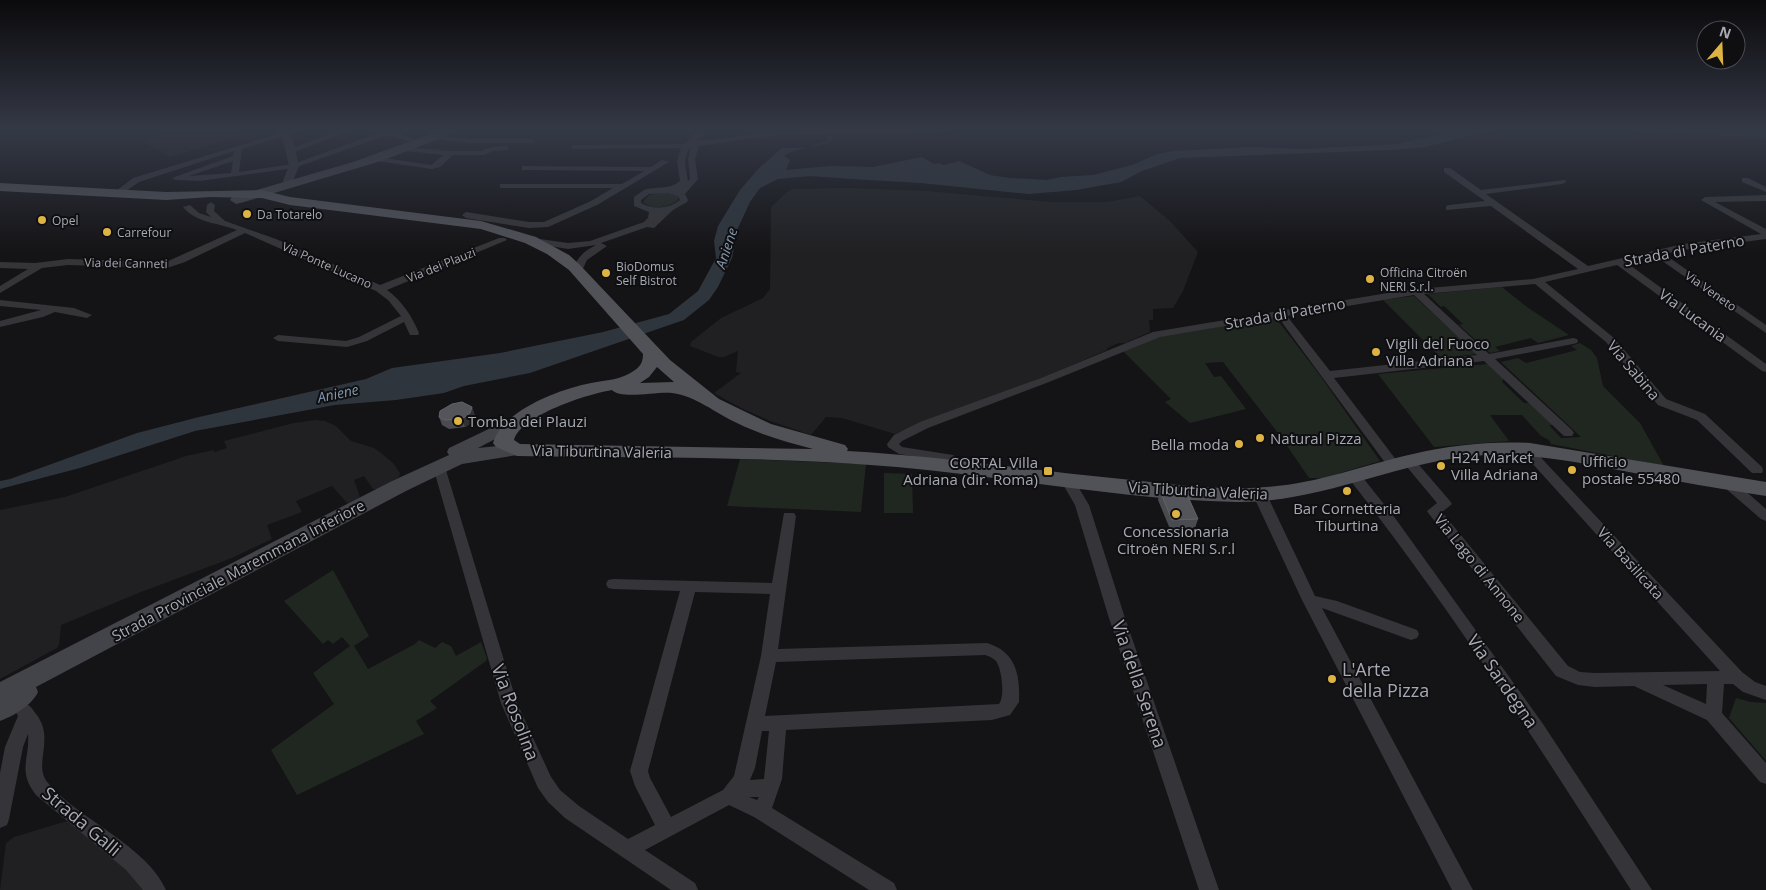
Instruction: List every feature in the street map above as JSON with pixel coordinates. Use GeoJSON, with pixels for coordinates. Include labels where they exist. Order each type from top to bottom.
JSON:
{"type":"FeatureCollection","features":[{"type":"Feature","properties":{"kind":"main road"},"geometry":{"type":"LineString","coordinates":[[236,200],[338,171]]}},
{"type":"Feature","properties":{"kind":"main road","name":"Via Tiburtina Valeria"},"geometry":{"type":"LineString","coordinates":[[0,188],[290,201],[481,225],[513,232],[540,242],[560,254],[668,367],[697,393],[719,406],[814,451]]}},
{"type":"Feature","properties":{"kind":"main road","name":"Via Tiburtina Valeria"},"geometry":{"type":"LineString","coordinates":[[148,196],[168,199],[185,206],[185,201],[189,199],[212,199],[262,194],[290,201]]}},
{"type":"Feature","properties":{"kind":"main road"},"geometry":{"type":"LineString","coordinates":[[646,371],[651,362],[652,350]]}},
{"type":"Feature","properties":{"kind":"main road","name":"Via Tiburtina Valeria"},"geometry":{"type":"LineString","coordinates":[[646,371],[630,380],[578,392],[526,416],[509,430],[502,440],[505,445],[516,450],[814,451],[1195,493],[1260,495],[1305,490],[1401,463],[1460,452],[1526,449],[1549,451],[1729,484],[1761,479]]}},
{"type":"Feature","properties":{"kind":"main road"},"geometry":{"type":"LineString","coordinates":[[578,392],[665,387],[685,388],[697,393]]}},
{"type":"Feature","properties":{"kind":"main road","name":"Strada Provinciale Maremmana Inferiore"},"geometry":{"type":"LineString","coordinates":[[399,486],[444,458],[526,416]]}},
{"type":"Feature","properties":{"kind":"main road","name":"Strada Provinciale Maremmana Inferiore"},"geometry":{"type":"LineString","coordinates":[[10,705],[77,654],[399,486],[456,459],[516,450]]}},
{"type":"Feature","properties":{"kind":"street"},"geometry":{"type":"LineString","coordinates":[[116,194],[136,180],[165,171]]}},
{"type":"Feature","properties":{"kind":"street"},"geometry":{"type":"LineString","coordinates":[[198,171],[176,178],[206,178],[264,171]]}},
{"type":"Feature","properties":{"kind":"street"},"geometry":{"type":"LineString","coordinates":[[235,171],[235,175]]}},
{"type":"Feature","properties":{"kind":"street"},"geometry":{"type":"LineString","coordinates":[[286,186],[292,171]]}},
{"type":"Feature","properties":{"kind":"street"},"geometry":{"type":"LineString","coordinates":[[466,215],[529,225],[545,225],[594,203],[648,171]]}},
{"type":"Feature","properties":{"kind":"street"},"geometry":{"type":"LineString","coordinates":[[504,186],[626,184],[645,191],[662,190],[679,186],[684,181],[683,171]]}},
{"type":"Feature","properties":{"kind":"street"},"geometry":{"type":"LineString","coordinates":[[681,194],[694,179],[693,171]]}},
{"type":"Feature","properties":{"kind":"street"},"geometry":{"type":"LineString","coordinates":[[1448,171],[1586,269]]}},
{"type":"Feature","properties":{"kind":"street"},"geometry":{"type":"LineString","coordinates":[[1745,180],[1766,190]]}},
{"type":"Feature","properties":{"kind":"street"},"geometry":{"type":"LineString","coordinates":[[1478,193],[1562,182]]}},
{"type":"Feature","properties":{"kind":"street"},"geometry":{"type":"LineString","coordinates":[[662,190],[681,194]]}},
{"type":"Feature","properties":{"kind":"street"},"geometry":{"type":"LineString","coordinates":[[645,191],[637,199],[637,204],[653,210],[670,208],[682,203],[684,200],[681,194]]}},
{"type":"Feature","properties":{"kind":"street"},"geometry":{"type":"LineString","coordinates":[[1766,198],[1705,200],[1766,235]]}},
{"type":"Feature","properties":{"kind":"street"},"geometry":{"type":"LineString","coordinates":[[212,199],[210,212],[221,221]]}},
{"type":"Feature","properties":{"kind":"street"},"geometry":{"type":"LineString","coordinates":[[1449,208],[1493,203]]}},
{"type":"Feature","properties":{"kind":"street","name":"Via Ponte Lucano"},"geometry":{"type":"LineString","coordinates":[[185,206],[197,215],[245,230],[380,290],[392,299],[407,317],[414,333]]}},
{"type":"Feature","properties":{"kind":"street"},"geometry":{"type":"LineString","coordinates":[[578,271],[579,262],[588,253],[652,225],[670,208]]}},
{"type":"Feature","properties":{"kind":"street"},"geometry":{"type":"LineString","coordinates":[[540,242],[575,246],[607,240],[647,224],[652,219],[653,210]]}},
{"type":"Feature","properties":{"kind":"street","name":"Via dei Canneti"},"geometry":{"type":"LineString","coordinates":[[0,265],[39,266],[64,262],[171,264],[245,230]]}},
{"type":"Feature","properties":{"kind":"street","name":"Strada di Paterno"},"geometry":{"type":"LineString","coordinates":[[950,466],[952,460],[949,458],[903,451],[894,448],[893,444],[898,438],[924,425],[1045,380],[1157,334],[1416,292],[1537,282],[1656,253],[1766,235]]}},
{"type":"Feature","properties":{"kind":"street","name":"Via dei Plauzi"},"geometry":{"type":"LineString","coordinates":[[380,290],[502,240]]}},
{"type":"Feature","properties":{"kind":"street","name":"Via Veneto"},"geometry":{"type":"LineString","coordinates":[[1656,253],[1766,330]]}},
{"type":"Feature","properties":{"kind":"street","name":"Via Lucania"},"geometry":{"type":"LineString","coordinates":[[1619,262],[1766,369]]}},
{"type":"Feature","properties":{"kind":"street"},"geometry":{"type":"LineString","coordinates":[[0,290],[39,266]]}},
{"type":"Feature","properties":{"kind":"street","name":"Via Sabina"},"geometry":{"type":"LineString","coordinates":[[1537,282],[1610,340],[1662,402],[1701,417],[1761,479]]}},
{"type":"Feature","properties":{"kind":"street"},"geometry":{"type":"LineString","coordinates":[[1416,292],[1568,433]]}},
{"type":"Feature","properties":{"kind":"street"},"geometry":{"type":"LineString","coordinates":[[0,303],[80,312],[87,315]]}},
{"type":"Feature","properties":{"kind":"street"},"geometry":{"type":"LineString","coordinates":[[0,324],[39,315],[54,309]]}},
{"type":"Feature","properties":{"kind":"street"},"geometry":{"type":"LineString","coordinates":[[1280,313],[1328,375],[1401,463]]}},
{"type":"Feature","properties":{"kind":"street"},"geometry":{"type":"LineString","coordinates":[[278,338],[347,344],[363,339],[407,317]]}},
{"type":"Feature","properties":{"kind":"street"},"geometry":{"type":"LineString","coordinates":[[1328,375],[1488,357],[1573,341]]}},
{"type":"Feature","properties":{"kind":"street"},"geometry":{"type":"LineString","coordinates":[[646,371],[656,367],[668,367]]}},
{"type":"Feature","properties":{"kind":"street","name":"Via Basilicata"},"geometry":{"type":"LineString","coordinates":[[1526,449],[1736,677],[1749,687],[1766,693]]}},
{"type":"Feature","properties":{"kind":"street","name":"Via Lago di Annone"},"geometry":{"type":"LineString","coordinates":[[1401,463],[1445,504],[1434,511],[1559,667],[1572,676],[1590,680],[1636,680]]}},
{"type":"Feature","properties":{"kind":"street","name":"Via Rosolina"},"geometry":{"type":"LineString","coordinates":[[439,467],[509,703],[541,776],[554,796],[568,809],[688,890]]}},
{"type":"Feature","properties":{"kind":"street","name":"Via Sardegna"},"geometry":{"type":"LineString","coordinates":[[1355,477],[1390,521],[1537,729],[1642,890]]}},
{"type":"Feature","properties":{"kind":"street","name":"Via della Serena"},"geometry":{"type":"LineString","coordinates":[[1068,480],[1082,506],[1209,890]]}},
{"type":"Feature","properties":{"kind":"street"},"geometry":{"type":"LineString","coordinates":[[1729,484],[1766,516]]}},
{"type":"Feature","properties":{"kind":"street"},"geometry":{"type":"LineString","coordinates":[[1260,495],[1310,600],[1463,890]]}},
{"type":"Feature","properties":{"kind":"street"},"geometry":{"type":"LineString","coordinates":[[733,792],[744,774],[769,656],[789,516]]}},
{"type":"Feature","properties":{"kind":"street"},"geometry":{"type":"LineString","coordinates":[[613,584],[779,588]]}},
{"type":"Feature","properties":{"kind":"street"},"geometry":{"type":"LineString","coordinates":[[667,828],[640,780],[639,771],[688,586]]}},
{"type":"Feature","properties":{"kind":"street"},"geometry":{"type":"LineString","coordinates":[[1310,600],[1332,605],[1411,634]]}},
{"type":"Feature","properties":{"kind":"street"},"geometry":{"type":"LineString","coordinates":[[755,724],[992,713],[1007,708],[1011,702],[1012,695],[1004,660],[996,652],[985,649],[769,656]]}},
{"type":"Feature","properties":{"kind":"street"},"geometry":{"type":"LineString","coordinates":[[1636,680],[1736,677]]}},
{"type":"Feature","properties":{"kind":"street"},"geometry":{"type":"LineString","coordinates":[[1713,714],[1716,678]]}},
{"type":"Feature","properties":{"kind":"street"},"geometry":{"type":"LineString","coordinates":[[1636,680],[1713,714],[1766,776]]}},
{"type":"Feature","properties":{"kind":"street"},"geometry":{"type":"LineString","coordinates":[[0,819],[14,747],[10,705]]}},
{"type":"Feature","properties":{"kind":"street","name":"Strada Galli"},"geometry":{"type":"LineString","coordinates":[[10,705],[34,724],[37,733],[33,769],[35,778],[41,788],[52,799],[128,858],[156,890]]}},
{"type":"Feature","properties":{"kind":"street"},"geometry":{"type":"LineString","coordinates":[[761,811],[771,789],[778,723]]}},
{"type":"Feature","properties":{"kind":"street"},"geometry":{"type":"LineString","coordinates":[[627,849],[733,792],[771,789]]}},
{"type":"Feature","properties":{"kind":"street"},"geometry":{"type":"LineString","coordinates":[[733,792],[887,890]]}},
{"type":"Feature","properties":{"kind":"shaded area"},"geometry":{"type":"Polygon","coordinates":[[[846,188],[926,191],[1051,202],[1107,202],[1140,196],[1171,222],[1198,252],[1183,291],[1173,308],[1153,309],[1153,320],[1149,320],[1150,332],[1125,343],[1119,343],[1107,348],[1107,350],[1049,375],[895,434],[842,418],[826,417],[811,435],[770,421],[714,393],[741,373],[736,372],[738,351],[724,357],[718,357],[690,346],[691,342],[721,318],[763,298],[770,289],[771,207],[793,189],[846,188]]]}},
{"type":"Feature","properties":{"kind":"shaded area"},"geometry":{"type":"Polygon","coordinates":[[[665,192],[678,195],[678,200],[670,205],[660,207],[647,205],[643,202],[649,195],[665,192]]]}},
{"type":"Feature","properties":{"kind":"shaded area"},"geometry":{"type":"Polygon","coordinates":[[[1502,287],[1527,307],[1569,335],[1538,343],[1531,338],[1495,347],[1500,351],[1490,353],[1459,325],[1463,324],[1428,294],[1502,287]]]}},
{"type":"Feature","properties":{"kind":"shaded area"},"geometry":{"type":"Polygon","coordinates":[[[1414,296],[1477,354],[1441,358],[1383,300],[1414,296]]]}},
{"type":"Feature","properties":{"kind":"shaded area"},"geometry":{"type":"Polygon","coordinates":[[[1266,317],[1275,317],[1319,374],[1380,461],[1324,478],[1309,478],[1281,437],[1223,362],[1205,363],[1214,377],[1221,376],[1246,409],[1190,423],[1165,402],[1171,399],[1123,351],[1157,337],[1266,317]]]}},
{"type":"Feature","properties":{"kind":"shaded area"},"geometry":{"type":"Polygon","coordinates":[[[1580,343],[1591,350],[1597,358],[1603,386],[1640,423],[1664,466],[1551,444],[1522,415],[1490,415],[1509,441],[1434,447],[1378,374],[1488,364],[1504,378],[1502,382],[1524,403],[1530,403],[1553,425],[1549,425],[1561,438],[1581,437],[1501,362],[1518,358],[1526,363],[1577,350],[1571,346],[1580,343]]]}},
{"type":"Feature","properties":{"kind":"shaded area"},"geometry":{"type":"Polygon","coordinates":[[[315,420],[325,421],[336,426],[351,441],[374,448],[393,463],[400,473],[399,477],[378,489],[373,489],[364,476],[354,480],[360,497],[348,504],[332,486],[296,501],[302,512],[267,525],[272,539],[232,558],[141,592],[61,625],[57,648],[0,679],[0,510],[65,497],[186,456],[227,448],[224,441],[294,423],[315,420]]]}},
{"type":"Feature","properties":{"kind":"shaded area"},"geometry":{"type":"Polygon","coordinates":[[[740,459],[866,464],[861,512],[727,506],[740,459]]]}},
{"type":"Feature","properties":{"kind":"shaded area"},"geometry":{"type":"Polygon","coordinates":[[[884,473],[912,474],[913,513],[884,513],[884,473]]]}},
{"type":"Feature","properties":{"kind":"shaded area"},"geometry":{"type":"Polygon","coordinates":[[[333,570],[369,636],[354,646],[368,669],[419,640],[435,648],[442,642],[451,646],[456,656],[481,642],[487,658],[486,661],[430,701],[437,708],[416,721],[424,734],[297,795],[271,750],[334,704],[313,673],[350,646],[342,637],[333,644],[328,640],[323,644],[284,601],[333,570]]]}},
{"type":"Feature","properties":{"kind":"shaded area"},"geometry":{"type":"Polygon","coordinates":[[[1736,698],[1766,703],[1766,761],[1729,718],[1736,698]]]}},
{"type":"Feature","properties":{"kind":"shaded area"},"geometry":{"type":"Polygon","coordinates":[[[67,821],[81,829],[148,890],[0,890],[6,843],[14,837],[67,821]]]}},
{"type":"Feature","properties":{"kind":"water","name":"Aniene"},"geometry":{"type":"Polygon","coordinates":[[[757,171],[980,171],[990,175],[1009,178],[1047,180],[1093,175],[1110,171],[1143,171],[1121,182],[1076,190],[1029,194],[921,183],[810,176],[778,179],[760,188],[750,202],[738,228],[732,258],[718,287],[709,300],[684,320],[530,373],[464,386],[444,393],[396,400],[335,405],[195,431],[80,468],[0,489],[0,481],[137,433],[366,379],[392,368],[500,353],[603,332],[669,314],[698,291],[716,258],[714,241],[718,226],[740,190],[757,171]]]}},
{"type":"Feature","properties":{"kind":"building"},"geometry":{"type":"Polygon","coordinates":[[[462,402],[472,407],[470,413],[462,419],[445,420],[439,417],[440,411],[452,404],[462,402]]]}},
{"type":"Feature","properties":{"kind":"building"},"geometry":{"type":"Polygon","coordinates":[[[1160,491],[1186,492],[1198,519],[1172,520],[1160,491]]]}},
{"type":"Feature","properties":{"kind":"place","name":"Da Totarelo"},"geometry":{"type":"Point","coordinates":[247,214]}},
{"type":"Feature","properties":{"kind":"place","name":"Opel"},"geometry":{"type":"Point","coordinates":[42,220]}},
{"type":"Feature","properties":{"kind":"place","name":"Carrefour"},"geometry":{"type":"Point","coordinates":[107,232]}},
{"type":"Feature","properties":{"kind":"place","name":"BioDomus Self Bistrot"},"geometry":{"type":"Point","coordinates":[606,273]}},
{"type":"Feature","properties":{"kind":"place","name":"Officina Citroën NERI S.r.l."},"geometry":{"type":"Point","coordinates":[1370,279]}},
{"type":"Feature","properties":{"kind":"place","name":"Vigili del Fuoco Villa Adriana"},"geometry":{"type":"Point","coordinates":[1376,352]}},
{"type":"Feature","properties":{"kind":"place","name":"Tomba dei Plauzi"},"geometry":{"type":"Point","coordinates":[458,421]}},
{"type":"Feature","properties":{"kind":"place","name":"Natural Pizza"},"geometry":{"type":"Point","coordinates":[1260,438]}},
{"type":"Feature","properties":{"kind":"place","name":"Bella moda"},"geometry":{"type":"Point","coordinates":[1239,444]}},
{"type":"Feature","properties":{"kind":"place","name":"H24 Market Villa Adriana"},"geometry":{"type":"Point","coordinates":[1441,466]}},
{"type":"Feature","properties":{"kind":"place","name":"Ufficio postale 55480"},"geometry":{"type":"Point","coordinates":[1572,470]}},
{"type":"Feature","properties":{"kind":"place","name":"CORTAL Villa Adriana (dir. Roma)"},"geometry":{"type":"Point","coordinates":[1048,471]}},
{"type":"Feature","properties":{"kind":"place","name":"Bar Cornetteria Tiburtina"},"geometry":{"type":"Point","coordinates":[1347,491]}},
{"type":"Feature","properties":{"kind":"place","name":"Concessionaria Citroën NERI S.r.l"},"geometry":{"type":"Point","coordinates":[1176,514]}},
{"type":"Feature","properties":{"kind":"place","name":"L'Arte della Pizza"},"geometry":{"type":"Point","coordinates":[1332,679]}}]}
